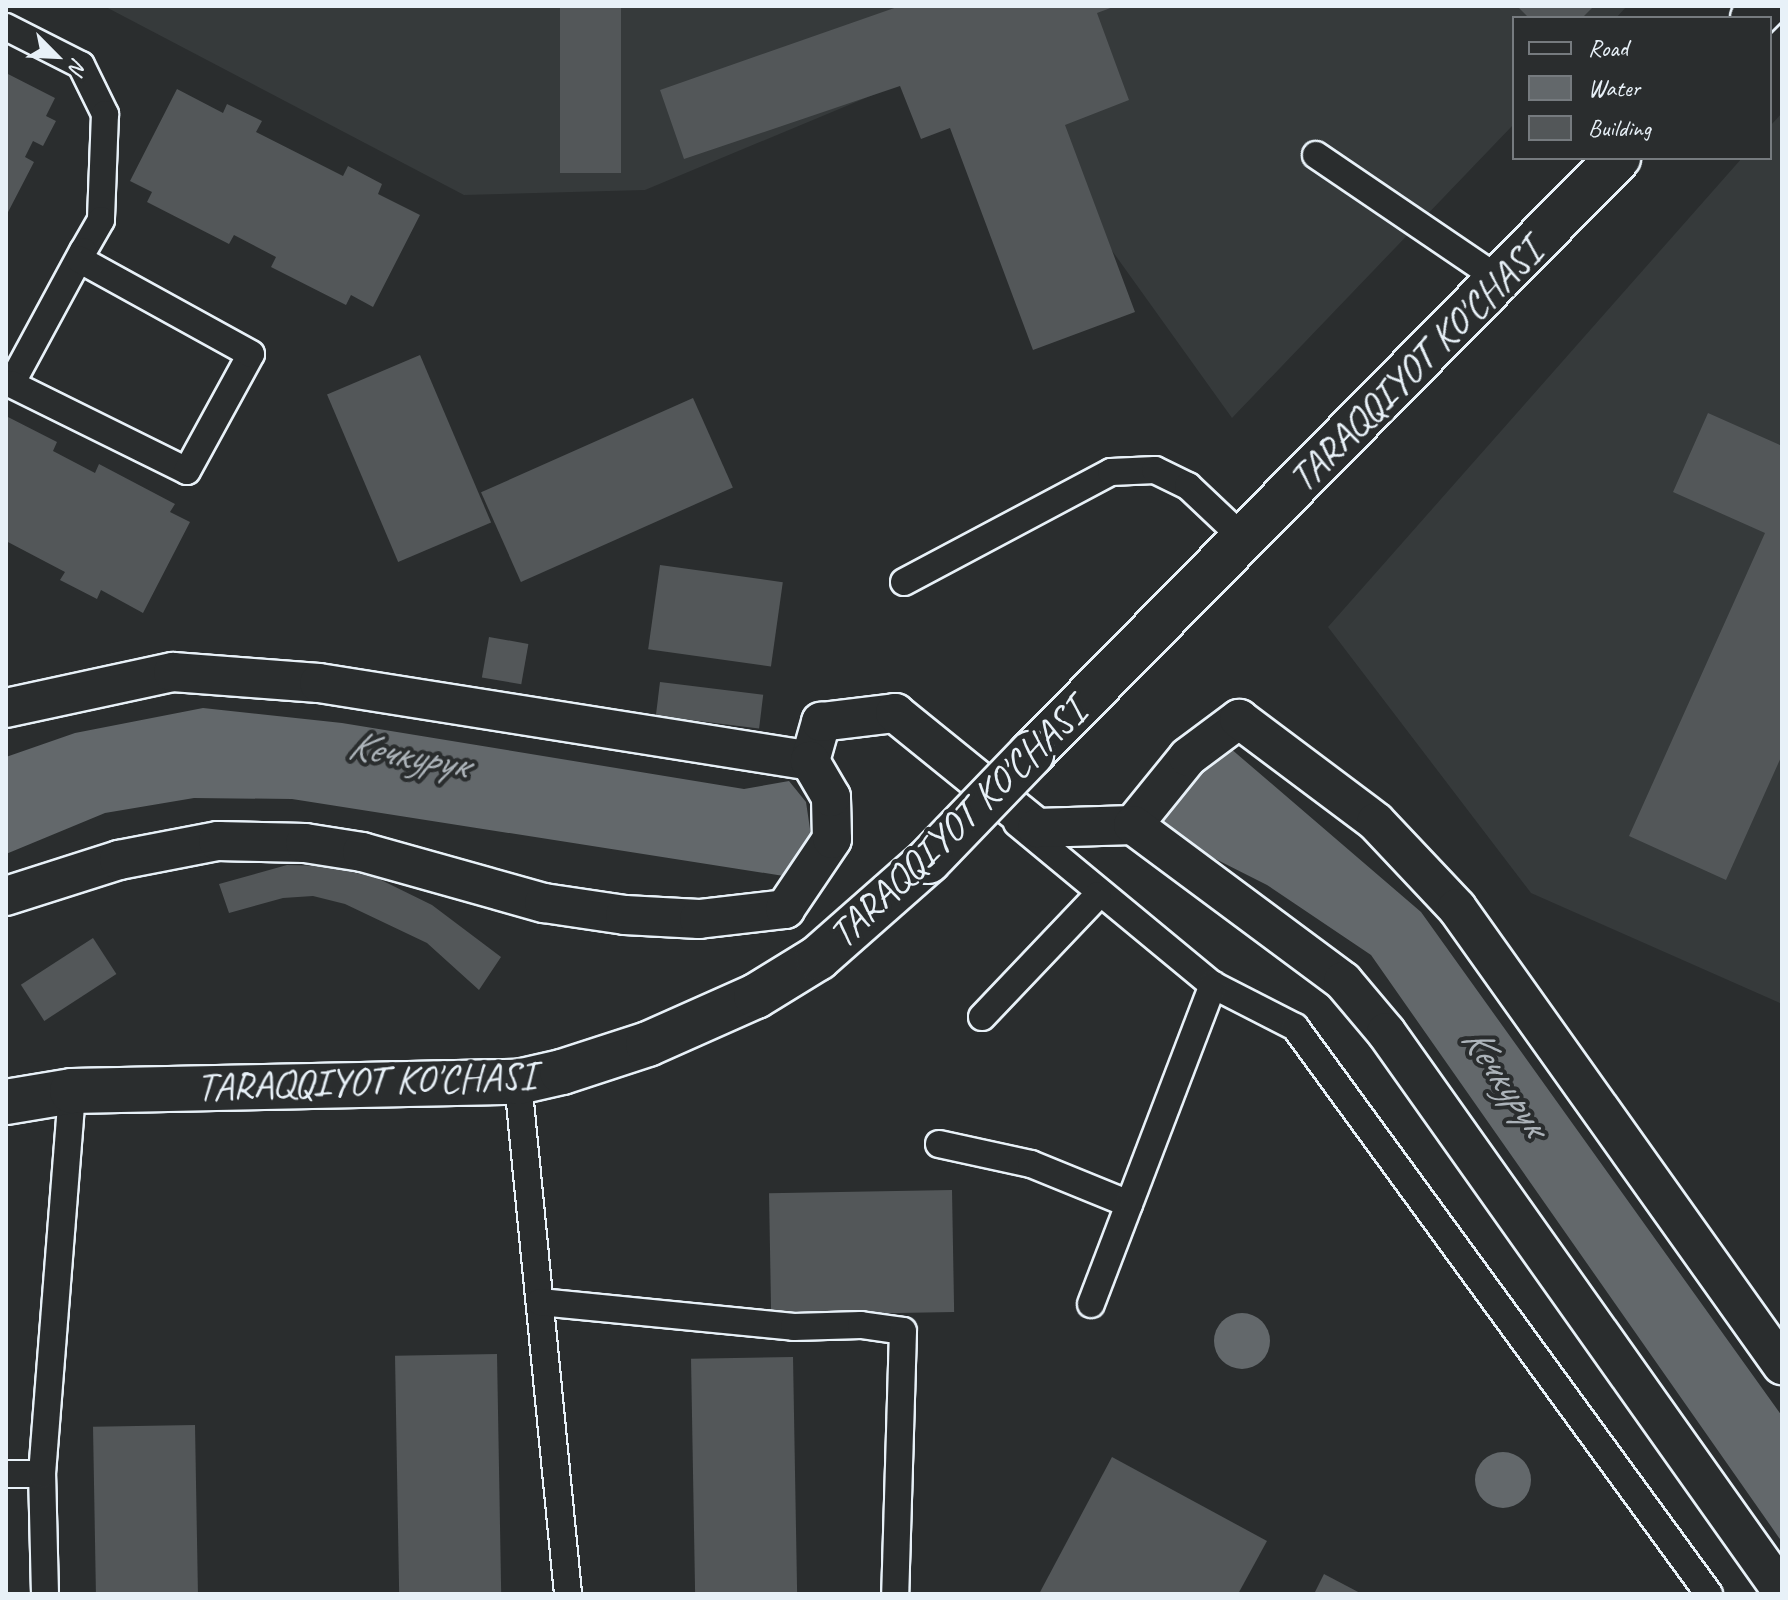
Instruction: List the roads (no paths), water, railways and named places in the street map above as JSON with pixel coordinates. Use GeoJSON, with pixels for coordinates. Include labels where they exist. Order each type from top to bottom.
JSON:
{"type":"FeatureCollection","features":[{"type":"Feature","properties":{"kind":"street","name":"TARAQQIYOT KO'CHASI"},"geometry":{"type":"LineString","coordinates":[[6,1102],[72,1091],[518,1082],[648,1044],[756,996],[828,951],[928,861],[1616,160]]}},
{"type":"Feature","properties":{"kind":"street"},"geometry":{"type":"LineString","coordinates":[[6,708],[173,672],[319,683],[810,761]]}},
{"type":"Feature","properties":{"kind":"street"},"geometry":{"type":"LineString","coordinates":[[6,896],[119,860],[218,841],[305,843],[362,852],[544,903],[625,915],[699,919],[785,909],[832,839],[831,797],[810,761],[821,722],[895,713],[1037,828],[1133,825],[1289,936],[1343,981],[1369,1011],[1782,1591]]}},
{"type":"Feature","properties":{"kind":"street"},"geometry":{"type":"LineString","coordinates":[[1133,825],[1188,757],[1239,719],[1376,822],[1457,908],[1782,1365]]}},
{"type":"Feature","properties":{"kind":"lane"},"geometry":{"type":"LineString","coordinates":[[6,27],[81,65],[105,114],[101,220],[79,259],[11,384],[187,471],[251,354],[79,259]]}},
{"type":"Feature","properties":{"kind":"lane"},"geometry":{"type":"LineString","coordinates":[[1316,155],[1500,280]]}},
{"type":"Feature","properties":{"kind":"lane"},"geometry":{"type":"LineString","coordinates":[[904,582],[1111,472],[1155,470],[1188,486],[1243,538]]}},
{"type":"Feature","properties":{"kind":"lane"},"geometry":{"type":"LineString","coordinates":[[989,798],[1098,895],[1213,985],[1295,1027],[1709,1594]]}},
{"type":"Feature","properties":{"kind":"lane"},"geometry":{"type":"LineString","coordinates":[[982,1017],[1098,895]]}},
{"type":"Feature","properties":{"kind":"lane"},"geometry":{"type":"LineString","coordinates":[[1091,1304],[1213,985]]}},
{"type":"Feature","properties":{"kind":"lane"},"geometry":{"type":"LineString","coordinates":[[518,1082],[568,1594]]}},
{"type":"Feature","properties":{"kind":"lane"},"geometry":{"type":"LineString","coordinates":[[45,1594],[42,1474],[72,1091]]}},
{"type":"Feature","properties":{"kind":"lane"},"geometry":{"type":"LineString","coordinates":[[939,1144],[1031,1164],[1129,1204]]}},
{"type":"Feature","properties":{"kind":"lane"},"geometry":{"type":"LineString","coordinates":[[540,1302],[794,1327],[861,1325],[903,1331],[895,1594]]}},
{"type":"Feature","properties":{"kind":"lane"},"geometry":{"type":"LineString","coordinates":[[6,1474],[42,1474]]}},
{"type":"Feature","properties":{"kind":"water","name":"Кечкурук"},"geometry":{"type":"Polygon","coordinates":[[[203,708],[342,723],[744,789],[789,781],[806,802],[813,849],[790,877],[292,799],[194,798],[105,813],[6,854],[6,757],[75,733],[203,708]]]}},
{"type":"Feature","properties":{"kind":"water","name":"Кечкурук"},"geometry":{"type":"Polygon","coordinates":[[[1230,748],[1421,912],[1782,1416],[1782,1542],[1371,955],[1267,885],[1160,831],[1157,792],[1230,748]]]}},
{"type":"Feature","properties":{"kind":"water"},"geometry":{"type":"Polygon","coordinates":[[[1242,1313],[1262,1321],[1270,1341],[1262,1361],[1242,1369],[1222,1361],[1214,1341],[1222,1321],[1242,1313]]]}},
{"type":"Feature","properties":{"kind":"water"},"geometry":{"type":"Polygon","coordinates":[[[1503,1452],[1523,1460],[1531,1480],[1523,1500],[1503,1508],[1483,1500],[1475,1480],[1483,1460],[1503,1452]]]}}]}
